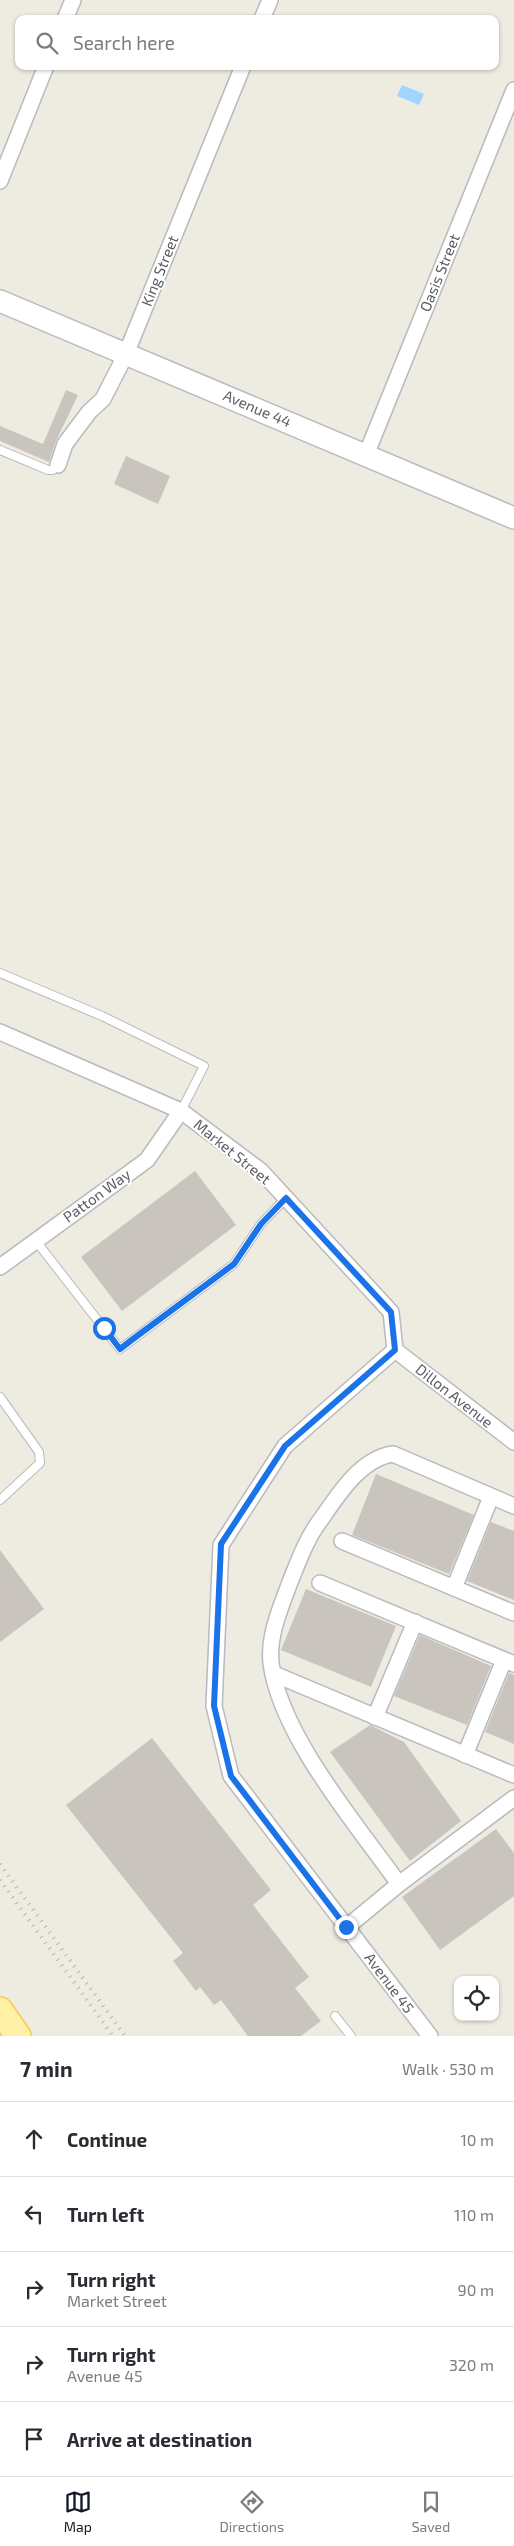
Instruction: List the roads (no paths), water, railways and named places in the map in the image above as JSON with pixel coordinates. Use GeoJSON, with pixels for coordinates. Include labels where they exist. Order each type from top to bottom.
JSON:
{"type":"FeatureCollection","features":[{"type":"Feature","properties":{"kind":"main road"},"geometry":{"type":"LineString","coordinates":[[0,2010],[16,2036]]}},
{"type":"Feature","properties":{"kind":"main road"},"geometry":{"type":"LineString","coordinates":[[0,2024],[16,2036]]}},
{"type":"Feature","properties":{"kind":"street"},"geometry":{"type":"LineString","coordinates":[[66,15],[72,0]]}},
{"type":"Feature","properties":{"kind":"street"},"geometry":{"type":"LineString","coordinates":[[264,15],[270,0]]}},
{"type":"Feature","properties":{"kind":"street"},"geometry":{"type":"LineString","coordinates":[[0,181],[44,70]]}},
{"type":"Feature","properties":{"kind":"street","name":"King Street"},"geometry":{"type":"LineString","coordinates":[[58,465],[65,444],[89,412],[103,399],[126,354],[241,70]]}},
{"type":"Feature","properties":{"kind":"street","name":"Oasis Street"},"geometry":{"type":"LineString","coordinates":[[366,455],[514,90]]}},
{"type":"Feature","properties":{"kind":"street","name":"Avenue 44"},"geometry":{"type":"LineString","coordinates":[[0,301],[514,518]]}},
{"type":"Feature","properties":{"kind":"street","name":"Market Street"},"geometry":{"type":"LineString","coordinates":[[0,1032],[181,1112],[261,1172],[391,1312],[395,1350]]}},
{"type":"Feature","properties":{"kind":"street","name":"Patton Way"},"geometry":{"type":"LineString","coordinates":[[0,1267],[147,1160],[181,1112]]}},
{"type":"Feature","properties":{"kind":"street","name":"Dillon Avenue"},"geometry":{"type":"LineString","coordinates":[[395,1350],[514,1442]]}},
{"type":"Feature","properties":{"kind":"street","name":"Avenue 45"},"geometry":{"type":"LineString","coordinates":[[395,1350],[285,1446],[221,1544],[214,1706],[231,1776],[430,2036]]}},
{"type":"Feature","properties":{"kind":"street"},"geometry":{"type":"LineString","coordinates":[[399,1884],[324,1780],[298,1737],[276,1686],[271,1662],[272,1641],[276,1624],[304,1548],[329,1507],[359,1472],[380,1456],[393,1454],[514,1506]]}},
{"type":"Feature","properties":{"kind":"street"},"geometry":{"type":"LineString","coordinates":[[454,1588],[492,1497]]}},
{"type":"Feature","properties":{"kind":"street"},"geometry":{"type":"LineString","coordinates":[[342,1541],[514,1613]]}},
{"type":"Feature","properties":{"kind":"street"},"geometry":{"type":"LineString","coordinates":[[320,1583],[509,1662],[465,1755]]}},
{"type":"Feature","properties":{"kind":"street"},"geometry":{"type":"LineString","coordinates":[[375,1717],[414,1622]]}},
{"type":"Feature","properties":{"kind":"street"},"geometry":{"type":"LineString","coordinates":[[274,1674],[514,1775]]}},
{"type":"Feature","properties":{"kind":"street"},"geometry":{"type":"LineString","coordinates":[[346,1927],[399,1884],[514,1798]]}},
{"type":"Feature","properties":{"kind":"lane"},"geometry":{"type":"LineString","coordinates":[[0,450],[48,470],[53,470],[58,465]]}},
{"type":"Feature","properties":{"kind":"lane"},"geometry":{"type":"LineString","coordinates":[[0,974],[102,1016],[204,1066],[181,1112]]}},
{"type":"Feature","properties":{"kind":"lane"},"geometry":{"type":"LineString","coordinates":[[36,1241],[120,1349],[234,1264],[261,1224],[286,1198]]}},
{"type":"Feature","properties":{"kind":"lane"},"geometry":{"type":"LineString","coordinates":[[0,1397],[39,1452],[40,1463],[0,1500]]}},
{"type":"Feature","properties":{"kind":"lane"},"geometry":{"type":"LineString","coordinates":[[335,2016],[351,2036]]}},
{"type":"Feature","properties":{"kind":"water"},"geometry":{"type":"Polygon","coordinates":[[[402,85],[424,94],[419,105],[397,96],[402,85]]]}},
{"type":"Feature","properties":{"kind":"railway"},"geometry":{"type":"LineString","coordinates":[[0,1864],[125,2036]]}},
{"type":"Feature","properties":{"kind":"railway"},"geometry":{"type":"LineString","coordinates":[[0,1880],[113,2036]]}}]}
